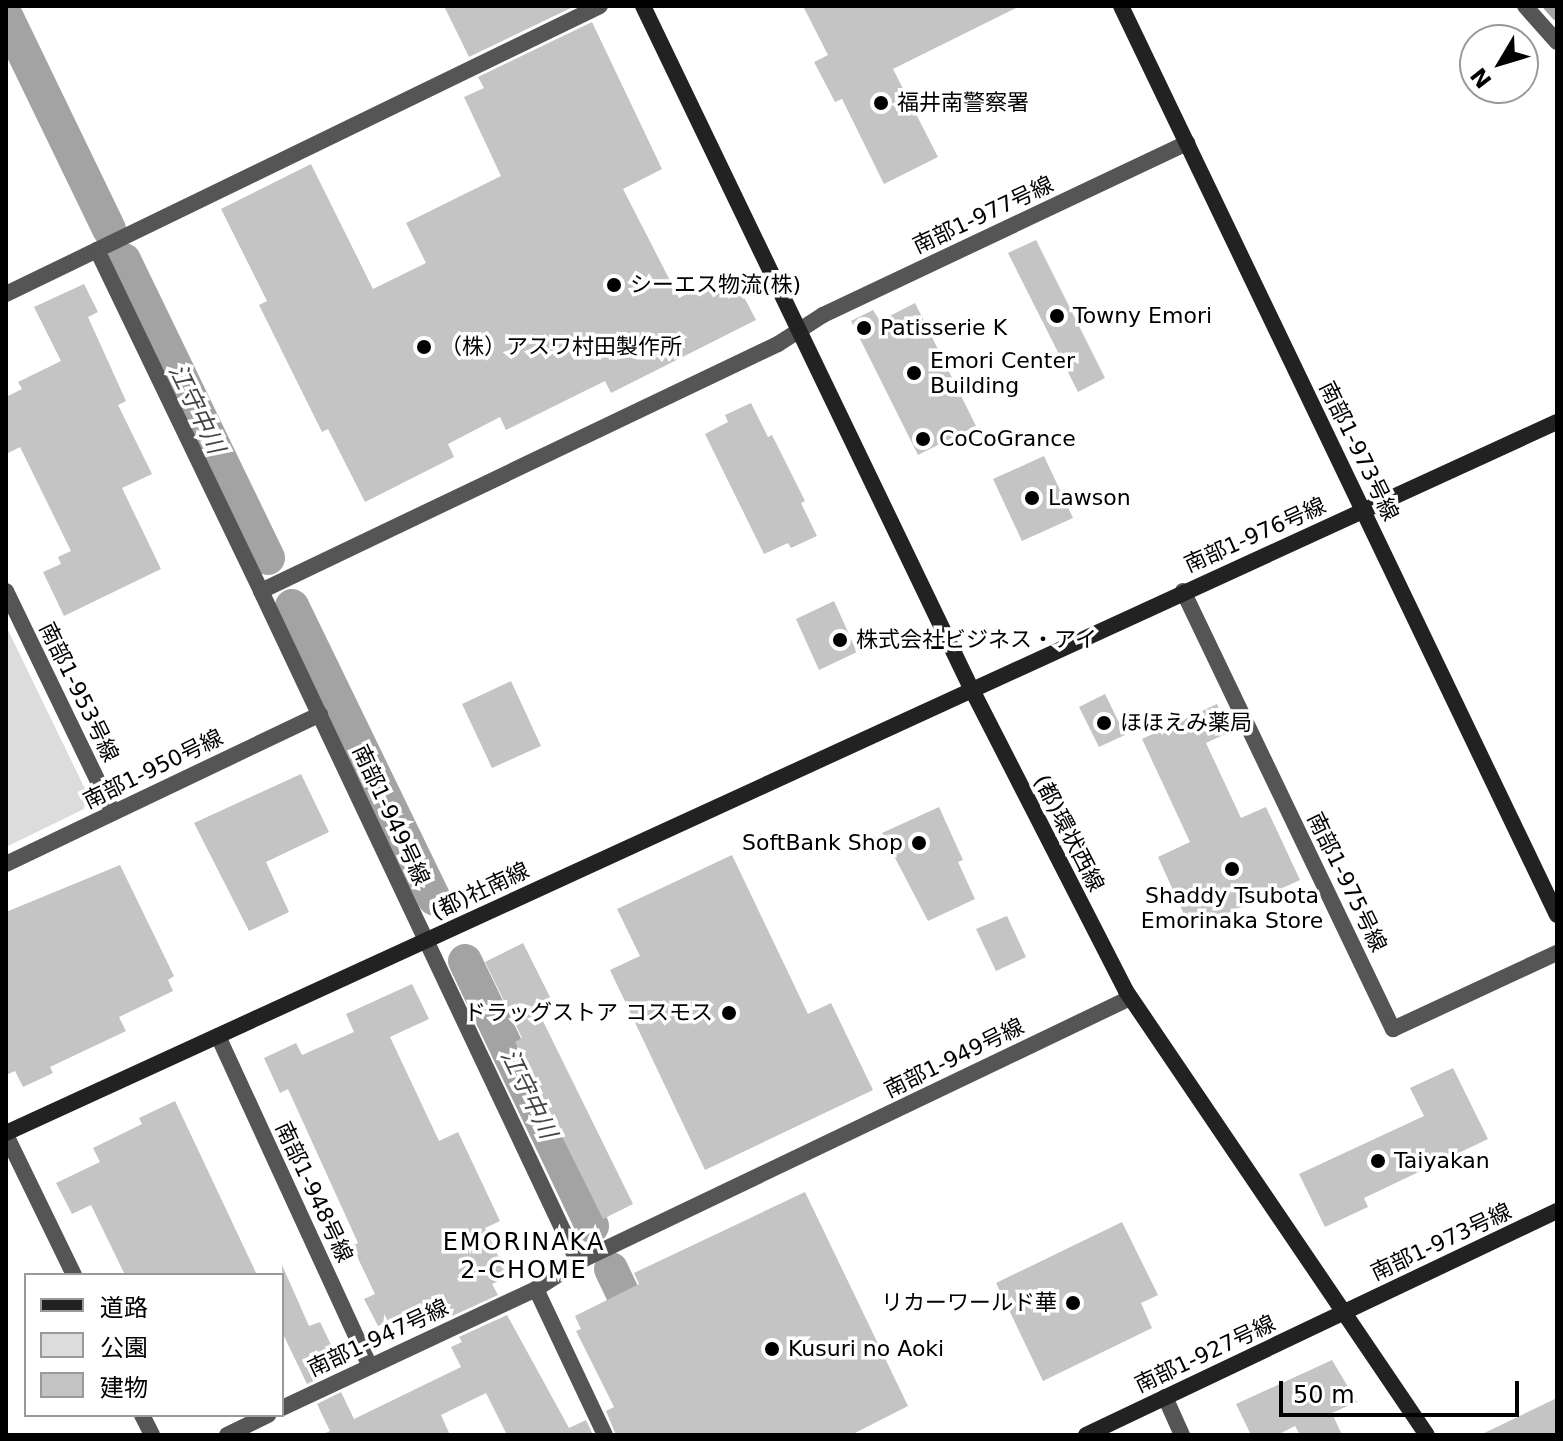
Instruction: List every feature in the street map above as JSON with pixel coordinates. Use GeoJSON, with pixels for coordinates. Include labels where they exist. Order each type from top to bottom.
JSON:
{"type":"FeatureCollection","features":[{"type":"Feature","properties":{"kind":"street"},"geometry":{"type":"LineString","coordinates":[[6,294],[600,6]]}},
{"type":"Feature","properties":{"kind":"street","name":"(都)環状西線"},"geometry":{"type":"LineString","coordinates":[[643,6],[971,688],[1130,998],[1427,1435]]}},
{"type":"Feature","properties":{"kind":"street","name":"南部1-973号線"},"geometry":{"type":"LineString","coordinates":[[1121,6],[1557,915]]}},
{"type":"Feature","properties":{"kind":"street"},"geometry":{"type":"LineString","coordinates":[[1525,6],[1557,42]]}},
{"type":"Feature","properties":{"kind":"street","name":"南部1-977号線"},"geometry":{"type":"LineString","coordinates":[[800,330],[823,315],[1187,143]]}},
{"type":"Feature","properties":{"kind":"street","name":"南部1-949号線"},"geometry":{"type":"LineString","coordinates":[[97,250],[578,1262],[1130,998]]}},
{"type":"Feature","properties":{"kind":"street"},"geometry":{"type":"LineString","coordinates":[[261,591],[778,344],[800,330]]}},
{"type":"Feature","properties":{"kind":"street","name":"南部1-976号線"},"geometry":{"type":"LineString","coordinates":[[971,688],[1557,422]]}},
{"type":"Feature","properties":{"kind":"street","name":"南部1-953号線"},"geometry":{"type":"LineString","coordinates":[[6,591],[113,812]]}},
{"type":"Feature","properties":{"kind":"street","name":"南部1-975号線"},"geometry":{"type":"LineString","coordinates":[[1183,591],[1393,1029],[1557,953]]}},
{"type":"Feature","properties":{"kind":"street","name":"(都)社南線"},"geometry":{"type":"LineString","coordinates":[[6,1134],[971,688]]}},
{"type":"Feature","properties":{"kind":"street","name":"南部1-950号線"},"geometry":{"type":"LineString","coordinates":[[6,864],[320,714]]}},
{"type":"Feature","properties":{"kind":"street","name":"南部1-948号線"},"geometry":{"type":"LineString","coordinates":[[218,1036],[370,1366]]}},
{"type":"Feature","properties":{"kind":"street"},"geometry":{"type":"LineString","coordinates":[[6,1134],[73,1273]]}},
{"type":"Feature","properties":{"kind":"street","name":"南部1-973号線"},"geometry":{"type":"LineString","coordinates":[[1343,1312],[1557,1211]]}},
{"type":"Feature","properties":{"kind":"street","name":"南部1-947号線"},"geometry":{"type":"LineString","coordinates":[[284,1407],[536,1289],[578,1262]]}},
{"type":"Feature","properties":{"kind":"street"},"geometry":{"type":"LineString","coordinates":[[536,1289],[605,1435]]}},
{"type":"Feature","properties":{"kind":"street","name":"南部1-927号線"},"geometry":{"type":"LineString","coordinates":[[1086,1435],[1343,1312]]}},
{"type":"Feature","properties":{"kind":"street"},"geometry":{"type":"LineString","coordinates":[[1165,1397],[1182,1435]]}},
{"type":"Feature","properties":{"kind":"street"},"geometry":{"type":"LineString","coordinates":[[143,1417],[152,1435]]}},
{"type":"Feature","properties":{"kind":"street"},"geometry":{"type":"LineString","coordinates":[[227,1435],[264,1417]]}},
{"type":"Feature","properties":{"kind":"green space"},"geometry":{"type":"Polygon","coordinates":[[[6,626],[87,793],[84,809],[6,847],[6,626]]]}},
{"type":"Feature","properties":{"kind":"building"},"geometry":{"type":"Polygon","coordinates":[[[444,6],[575,6],[469,57],[444,6]]]}},
{"type":"Feature","properties":{"kind":"building"},"geometry":{"type":"Polygon","coordinates":[[[803,6],[1020,6],[893,69],[938,157],[884,184],[842,99],[835,102],[814,62],[828,55],[803,6]]]}},
{"type":"Feature","properties":{"kind":"building"},"geometry":{"type":"Polygon","coordinates":[[[592,22],[662,169],[623,189],[679,298],[731,272],[756,320],[611,393],[605,381],[506,430],[500,417],[448,444],[454,457],[365,502],[328,429],[322,432],[259,305],[267,301],[221,209],[311,164],[373,289],[426,263],[406,223],[501,176],[464,97],[484,88],[478,77],[592,22]]]}},
{"type":"Feature","properties":{"kind":"building","name":"Towny Emori"},"geometry":{"type":"Polygon","coordinates":[[[1036,240],[1105,378],[1078,392],[1008,253],[1036,240]]]}},
{"type":"Feature","properties":{"kind":"building"},"geometry":{"type":"Polygon","coordinates":[[[84,284],[98,312],[88,317],[126,401],[118,405],[152,474],[122,488],[161,569],[64,616],[43,572],[61,564],[58,557],[71,551],[20,447],[6,454],[6,397],[22,389],[18,382],[61,361],[34,307],[84,284]]]}},
{"type":"Feature","properties":{"kind":"building","name":"Emori Center Building"},"geometry":{"type":"Polygon","coordinates":[[[915,303],[976,426],[918,455],[851,321],[873,310],[880,321],[915,303]]]}},
{"type":"Feature","properties":{"kind":"building"},"geometry":{"type":"Polygon","coordinates":[[[751,403],[768,437],[772,435],[805,501],[801,503],[817,536],[791,548],[788,543],[764,554],[705,434],[728,422],[725,415],[751,403]]]}},
{"type":"Feature","properties":{"kind":"building"},"geometry":{"type":"Polygon","coordinates":[[[1044,456],[1073,518],[1022,541],[993,479],[1044,456]]]}},
{"type":"Feature","properties":{"kind":"building"},"geometry":{"type":"Polygon","coordinates":[[[834,601],[857,652],[819,670],[796,619],[834,601]]]}},
{"type":"Feature","properties":{"kind":"building"},"geometry":{"type":"Polygon","coordinates":[[[511,681],[541,746],[492,768],[462,704],[511,681]]]}},
{"type":"Feature","properties":{"kind":"building"},"geometry":{"type":"Polygon","coordinates":[[[1105,694],[1125,735],[1099,747],[1079,707],[1105,694]]]}},
{"type":"Feature","properties":{"kind":"building"},"geometry":{"type":"Polygon","coordinates":[[[1217,704],[1230,732],[1206,743],[1241,818],[1266,807],[1300,880],[1191,930],[1158,857],[1190,842],[1142,739],[1217,704]]]}},
{"type":"Feature","properties":{"kind":"building"},"geometry":{"type":"Polygon","coordinates":[[[301,774],[329,832],[266,862],[289,912],[249,931],[194,823],[301,774]]]}},
{"type":"Feature","properties":{"kind":"building"},"geometry":{"type":"Polygon","coordinates":[[[939,807],[963,860],[958,862],[975,899],[928,921],[882,833],[939,807]]]}},
{"type":"Feature","properties":{"kind":"building"},"geometry":{"type":"Polygon","coordinates":[[[732,855],[808,1014],[831,1003],[873,1090],[705,1170],[610,970],[640,956],[617,909],[732,855]]]}},
{"type":"Feature","properties":{"kind":"building"},"geometry":{"type":"Polygon","coordinates":[[[120,865],[174,976],[168,980],[173,991],[119,1017],[126,1031],[50,1067],[53,1073],[23,1087],[15,1071],[6,1075],[6,912],[120,865]]]}},
{"type":"Feature","properties":{"kind":"building"},"geometry":{"type":"Polygon","coordinates":[[[1007,916],[1026,957],[996,971],[976,929],[1007,916]]]}},
{"type":"Feature","properties":{"kind":"building"},"geometry":{"type":"Polygon","coordinates":[[[523,943],[553,1003],[538,1011],[633,1204],[603,1219],[515,1042],[522,1038],[485,962],[523,943]]]}},
{"type":"Feature","properties":{"kind":"building"},"geometry":{"type":"Polygon","coordinates":[[[412,984],[429,1019],[390,1037],[439,1141],[458,1132],[500,1221],[485,1228],[508,1277],[492,1284],[498,1295],[450,1317],[440,1297],[378,1326],[364,1299],[375,1294],[352,1246],[358,1243],[288,1089],[280,1093],[264,1058],[296,1043],[302,1055],[354,1032],[346,1014],[412,984]]]}},
{"type":"Feature","properties":{"kind":"building"},"geometry":{"type":"Polygon","coordinates":[[[1453,1068],[1488,1139],[1364,1198],[1368,1207],[1325,1227],[1299,1174],[1424,1116],[1410,1088],[1453,1068]]]}},
{"type":"Feature","properties":{"kind":"building"},"geometry":{"type":"Polygon","coordinates":[[[175,1101],[256,1273],[124,1273],[91,1205],[72,1214],[56,1183],[100,1162],[93,1148],[142,1124],[139,1118],[175,1101]]]}},
{"type":"Feature","properties":{"kind":"building"},"geometry":{"type":"Polygon","coordinates":[[[805,1192],[908,1406],[851,1435],[616,1435],[606,1411],[614,1407],[576,1331],[581,1329],[575,1316],[639,1284],[634,1273],[805,1192]]]}},
{"type":"Feature","properties":{"kind":"building"},"geometry":{"type":"Polygon","coordinates":[[[1122,1222],[1158,1295],[1141,1303],[1152,1328],[1043,1381],[996,1283],[1122,1222]]]}},
{"type":"Feature","properties":{"kind":"building"},"geometry":{"type":"Polygon","coordinates":[[[282,1265],[309,1326],[320,1322],[338,1359],[327,1364],[331,1373],[307,1384],[284,1336],[282,1265]]]}},
{"type":"Feature","properties":{"kind":"building"},"geometry":{"type":"Polygon","coordinates":[[[507,1315],[569,1428],[586,1420],[593,1435],[507,1435],[486,1393],[441,1415],[450,1435],[321,1435],[330,1431],[317,1404],[341,1392],[354,1419],[461,1367],[451,1347],[462,1342],[459,1337],[507,1315]]]}},
{"type":"Feature","properties":{"kind":"building"},"geometry":{"type":"Polygon","coordinates":[[[1332,1360],[1357,1402],[1332,1413],[1342,1435],[1300,1435],[1295,1426],[1277,1435],[1251,1435],[1236,1404],[1332,1360]]]}},
{"type":"Feature","properties":{"kind":"building"},"geometry":{"type":"Polygon","coordinates":[[[1557,1398],[1557,1435],[1480,1435],[1557,1398]]]}},
{"type":"Feature","properties":{"kind":"waterway"},"geometry":{"type":"LineString","coordinates":[[1548,6],[1557,16]]}},
{"type":"Feature","properties":{"kind":"waterway","name":"江守中川"},"geometry":{"type":"LineString","coordinates":[[6,16],[109,229]]}},
{"type":"Feature","properties":{"kind":"waterway","name":"江守中川"},"geometry":{"type":"LineString","coordinates":[[124,260],[268,558]]}},
{"type":"Feature","properties":{"kind":"waterway","name":"江守中川"},"geometry":{"type":"LineString","coordinates":[[292,606],[434,898]]}},
{"type":"Feature","properties":{"kind":"waterway","name":"江守中川"},"geometry":{"type":"LineString","coordinates":[[465,961],[592,1226]]}},
{"type":"Feature","properties":{"kind":"waterway","name":"江守中川"},"geometry":{"type":"LineString","coordinates":[[611,1269],[642,1334]]}},
{"type":"Feature","properties":{"kind":"place","name":"福井南警察署"},"geometry":{"type":"Point","coordinates":[881,103]}},
{"type":"Feature","properties":{"kind":"place","name":"シーエス物流(株)"},"geometry":{"type":"Point","coordinates":[614,285]}},
{"type":"Feature","properties":{"kind":"place","name":"Towny Emori"},"geometry":{"type":"Point","coordinates":[1057,316]}},
{"type":"Feature","properties":{"kind":"place","name":"Patisserie K"},"geometry":{"type":"Point","coordinates":[864,328]}},
{"type":"Feature","properties":{"kind":"place","name":"（株）アスワ村田製作所"},"geometry":{"type":"Point","coordinates":[424,347]}},
{"type":"Feature","properties":{"kind":"place","name":"Emori Center Building"},"geometry":{"type":"Point","coordinates":[914,373]}},
{"type":"Feature","properties":{"kind":"place","name":"CoCoGrance"},"geometry":{"type":"Point","coordinates":[923,439]}},
{"type":"Feature","properties":{"kind":"place","name":"Lawson"},"geometry":{"type":"Point","coordinates":[1032,498]}},
{"type":"Feature","properties":{"kind":"place","name":"株式会社ビジネス・アイ"},"geometry":{"type":"Point","coordinates":[840,640]}},
{"type":"Feature","properties":{"kind":"place","name":"ほほえみ薬局"},"geometry":{"type":"Point","coordinates":[1104,723]}},
{"type":"Feature","properties":{"kind":"place","name":"SoftBank Shop"},"geometry":{"type":"Point","coordinates":[919,843]}},
{"type":"Feature","properties":{"kind":"place","name":"Shaddy Tsubota Emorinaka Store"},"geometry":{"type":"Point","coordinates":[1232,869]}},
{"type":"Feature","properties":{"kind":"place","name":"ドラッグストア コスモス"},"geometry":{"type":"Point","coordinates":[729,1013]}},
{"type":"Feature","properties":{"kind":"place","name":"Taiyakan"},"geometry":{"type":"Point","coordinates":[1378,1161]}},
{"type":"Feature","properties":{"kind":"place","name":"リカーワールド華"},"geometry":{"type":"Point","coordinates":[1073,1303]}},
{"type":"Feature","properties":{"kind":"place","name":"Kusuri no Aoki"},"geometry":{"type":"Point","coordinates":[772,1349]}},
{"type":"Feature","properties":{"kind":"district","name":"EMORINAKA 2-CHOME"},"geometry":{"type":"Point","coordinates":[524,1257]}}]}
